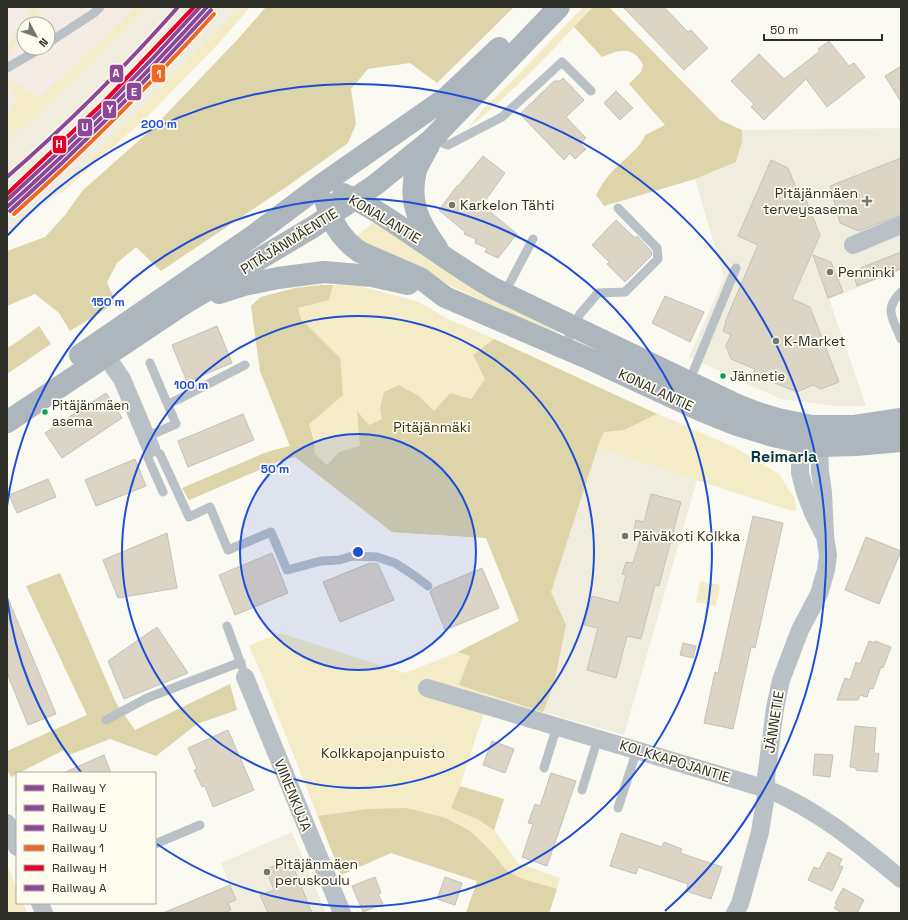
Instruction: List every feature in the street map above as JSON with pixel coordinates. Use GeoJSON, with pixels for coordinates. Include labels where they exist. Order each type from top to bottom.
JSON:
{"type":"FeatureCollection","features":[{"type":"Feature","properties":{"kind":"main road","name":"PITÄJÄNMÄENTIE"},"geometry":{"type":"LineString","coordinates":[[7,422],[322,185],[446,98],[481,66],[539,7]]}},
{"type":"Feature","properties":{"kind":"main road","name":"PITÄJÄNMÄENTIE"},"geometry":{"type":"LineString","coordinates":[[7,405],[182,305],[330,217],[355,199],[391,173],[432,140],[559,7]]}},
{"type":"Feature","properties":{"kind":"main road"},"geometry":{"type":"LineString","coordinates":[[432,140],[417,169],[413,189],[414,204],[417,215],[427,234],[443,255]]}},
{"type":"Feature","properties":{"kind":"main road","name":"KONALANTIE"},"geometry":{"type":"LineString","coordinates":[[322,185],[355,199],[376,211],[443,255],[468,274],[504,294],[735,404],[778,419],[810,438],[854,426],[901,419]]}},
{"type":"Feature","properties":{"kind":"main road","name":"KONALANTIE"},"geometry":{"type":"LineString","coordinates":[[322,185],[330,217],[335,228],[352,247],[360,252],[420,278],[446,297],[564,348],[702,411],[759,432],[862,445],[901,441]]}},
{"type":"Feature","properties":{"kind":"main road"},"geometry":{"type":"LineString","coordinates":[[182,305],[244,285],[278,278],[324,272],[372,276],[395,280],[446,297]]}},
{"type":"Feature","properties":{"kind":"street"},"geometry":{"type":"LineString","coordinates":[[853,245],[901,225]]}},
{"type":"Feature","properties":{"kind":"street"},"geometry":{"type":"LineString","coordinates":[[102,350],[122,379],[148,442]]}},
{"type":"Feature","properties":{"kind":"street","name":"JÄNNETIE"},"geometry":{"type":"LineString","coordinates":[[736,913],[740,904],[760,832],[767,789],[766,778],[775,708],[781,680],[800,630],[819,594],[826,570],[828,555],[825,536],[813,513],[800,473],[810,438]]}},
{"type":"Feature","properties":{"kind":"street","name":"VIINENKUJA"},"geometry":{"type":"LineString","coordinates":[[243,669],[342,913]]}},
{"type":"Feature","properties":{"kind":"street","name":"KOLKKAPOJANTIE"},"geometry":{"type":"LineString","coordinates":[[427,688],[767,789],[786,797],[826,822],[852,840],[901,879]]}},
{"type":"Feature","properties":{"kind":"street"},"geometry":{"type":"LineString","coordinates":[[7,823],[16,845]]}},
{"type":"Feature","properties":{"kind":"lane"},"geometry":{"type":"LineString","coordinates":[[56,38],[94,13],[100,7]]}},
{"type":"Feature","properties":{"kind":"lane"},"geometry":{"type":"LineString","coordinates":[[7,68],[27,56]]}},
{"type":"Feature","properties":{"kind":"lane"},"geometry":{"type":"LineString","coordinates":[[432,140],[448,145],[502,117],[562,62],[591,91]]}},
{"type":"Feature","properties":{"kind":"lane"},"geometry":{"type":"LineString","coordinates":[[564,348],[580,314],[598,293],[625,292],[658,260],[657,248],[618,208]]}},
{"type":"Feature","properties":{"kind":"lane"},"geometry":{"type":"LineString","coordinates":[[504,294],[533,239]]}},
{"type":"Feature","properties":{"kind":"lane"},"geometry":{"type":"LineString","coordinates":[[689,382],[736,268]]}},
{"type":"Feature","properties":{"kind":"lane"},"geometry":{"type":"LineString","coordinates":[[901,292],[890,306],[890,312],[901,339]]}},
{"type":"Feature","properties":{"kind":"lane"},"geometry":{"type":"LineString","coordinates":[[148,442],[176,424],[150,363]]}},
{"type":"Feature","properties":{"kind":"lane"},"geometry":{"type":"LineString","coordinates":[[168,404],[245,365]]}},
{"type":"Feature","properties":{"kind":"lane"},"geometry":{"type":"LineString","coordinates":[[148,442],[148,458],[163,492]]}},
{"type":"Feature","properties":{"kind":"lane"},"geometry":{"type":"LineString","coordinates":[[148,442],[160,454],[189,517],[210,507],[228,550],[271,532],[287,570],[321,561],[339,560],[353,556],[377,557],[395,563],[428,586]]}},
{"type":"Feature","properties":{"kind":"lane"},"geometry":{"type":"LineString","coordinates":[[106,720],[147,698],[243,669],[227,626]]}},
{"type":"Feature","properties":{"kind":"lane"},"geometry":{"type":"LineString","coordinates":[[544,768],[557,726]]}},
{"type":"Feature","properties":{"kind":"lane"},"geometry":{"type":"LineString","coordinates":[[582,790],[598,738]]}},
{"type":"Feature","properties":{"kind":"lane"},"geometry":{"type":"LineString","coordinates":[[618,808],[637,750]]}},
{"type":"Feature","properties":{"kind":"lane"},"geometry":{"type":"LineString","coordinates":[[156,844],[200,825]]}},
{"type":"Feature","properties":{"kind":"shaded area"},"geometry":{"type":"Polygon","coordinates":[[[7,7],[135,7],[29,109],[7,126],[7,7]]]}},
{"type":"Feature","properties":{"kind":"shaded area"},"geometry":{"type":"Polygon","coordinates":[[[135,7],[239,7],[59,192],[7,235],[7,126],[29,109],[135,7]]]}},
{"type":"Feature","properties":{"kind":"shaded area"},"geometry":{"type":"Polygon","coordinates":[[[901,128],[901,270],[829,299],[866,406],[836,406],[781,399],[689,357],[724,278],[695,179],[736,162],[742,142],[742,130],[901,128]]]}},
{"type":"Feature","properties":{"kind":"shaded area","name":"Päiväkoti Kolkka"},"geometry":{"type":"Polygon","coordinates":[[[598,447],[697,480],[624,735],[543,712],[554,684],[566,625],[551,592],[598,447]]]}},
{"type":"Feature","properties":{"kind":"shaded area","name":"Pitäjänmäen peruskoulu"},"geometry":{"type":"Polygon","coordinates":[[[292,832],[326,913],[223,913],[228,903],[236,900],[221,863],[292,832]]]}},
{"type":"Feature","properties":{"kind":"green space"},"geometry":{"type":"Polygon","coordinates":[[[33,7],[42,7],[36,16],[27,16],[33,7]]]}},
{"type":"Feature","properties":{"kind":"green space"},"geometry":{"type":"Polygon","coordinates":[[[135,7],[148,7],[80,75],[7,141],[7,114],[15,103],[16,96],[7,86],[7,78],[40,98],[135,7]]]}},
{"type":"Feature","properties":{"kind":"green space"},"geometry":{"type":"Polygon","coordinates":[[[239,7],[250,7],[220,42],[146,118],[60,194],[59,192],[239,7]]]}},
{"type":"Feature","properties":{"kind":"green space"},"geometry":{"type":"Polygon","coordinates":[[[266,7],[514,7],[437,83],[410,63],[368,69],[351,89],[356,124],[348,143],[289,185],[161,271],[136,247],[117,263],[107,282],[116,303],[70,331],[59,313],[35,294],[7,306],[7,251],[45,237],[65,215],[83,190],[151,130],[238,39],[266,7]]]}},
{"type":"Feature","properties":{"kind":"green space"},"geometry":{"type":"Polygon","coordinates":[[[583,7],[593,7],[517,86],[467,129],[486,106],[583,7]]]}},
{"type":"Feature","properties":{"kind":"green space"},"geometry":{"type":"Polygon","coordinates":[[[593,7],[609,7],[720,120],[742,130],[742,142],[736,162],[695,179],[604,206],[596,195],[602,184],[640,145],[645,135],[665,125],[629,84],[641,72],[643,65],[635,54],[620,51],[602,57],[574,27],[593,7]]]}},
{"type":"Feature","properties":{"kind":"green space"},"geometry":{"type":"Polygon","coordinates":[[[16,33],[16,43],[7,56],[7,47],[16,33]]]}},
{"type":"Feature","properties":{"kind":"green space"},"geometry":{"type":"Polygon","coordinates":[[[377,220],[559,332],[548,334],[511,314],[363,245],[355,237],[377,220]]]}},
{"type":"Feature","properties":{"kind":"green space","name":"Pitäjänmäki"},"geometry":{"type":"Polygon","coordinates":[[[322,285],[359,286],[419,302],[448,319],[736,448],[779,474],[794,498],[797,510],[792,511],[598,448],[551,592],[566,625],[554,684],[537,730],[484,713],[460,786],[504,799],[494,830],[518,863],[560,878],[549,913],[466,913],[477,881],[391,853],[341,875],[249,646],[280,633],[405,673],[458,652],[519,621],[486,538],[392,532],[295,457],[280,461],[189,500],[182,488],[267,452],[290,446],[260,371],[251,306],[261,297],[295,288],[322,285]]]}},
{"type":"Feature","properties":{"kind":"green space","name":"Pitäjänmäki"},"geometry":{"type":"Polygon","coordinates":[[[333,285],[329,300],[298,308],[301,319],[340,358],[343,395],[309,424],[314,442],[315,454],[327,465],[339,452],[360,446],[357,411],[369,425],[382,419],[380,408],[384,392],[399,385],[419,396],[434,411],[450,393],[471,399],[485,379],[473,355],[494,339],[657,414],[624,430],[604,432],[600,440],[551,592],[566,625],[554,684],[543,712],[459,685],[470,656],[458,652],[519,621],[486,538],[392,532],[295,457],[280,461],[189,500],[182,488],[267,452],[290,446],[260,371],[251,306],[261,297],[295,288],[333,285]]]}},
{"type":"Feature","properties":{"kind":"green space"},"geometry":{"type":"Polygon","coordinates":[[[39,326],[51,344],[7,374],[7,348],[39,326]]]}},
{"type":"Feature","properties":{"kind":"green space"},"geometry":{"type":"Polygon","coordinates":[[[60,573],[116,703],[135,730],[230,684],[237,710],[197,724],[156,756],[110,739],[69,755],[64,750],[21,772],[16,772],[16,774],[11,777],[7,769],[7,751],[87,715],[26,586],[60,573]]]}},
{"type":"Feature","properties":{"kind":"green space"},"geometry":{"type":"Polygon","coordinates":[[[700,581],[720,585],[716,606],[696,602],[700,581]]]}},
{"type":"Feature","properties":{"kind":"green space"},"geometry":{"type":"Polygon","coordinates":[[[460,786],[504,799],[494,830],[479,820],[451,808],[460,786]]]}},
{"type":"Feature","properties":{"kind":"green space"},"geometry":{"type":"Polygon","coordinates":[[[406,808],[446,818],[470,831],[489,849],[507,871],[523,879],[557,889],[549,913],[466,913],[477,881],[391,853],[341,875],[318,816],[368,809],[406,808]]]}},
{"type":"Feature","properties":{"kind":"green space"},"geometry":{"type":"Polygon","coordinates":[[[7,866],[16,887],[16,904],[23,904],[27,913],[7,913],[7,866]]]}},
{"type":"Feature","properties":{"kind":"building"},"geometry":{"type":"Polygon","coordinates":[[[623,7],[664,7],[688,32],[691,30],[708,48],[684,70],[623,7]]]}},
{"type":"Feature","properties":{"kind":"building"},"geometry":{"type":"Polygon","coordinates":[[[829,41],[849,66],[854,63],[865,77],[827,107],[806,79],[764,120],[751,107],[754,104],[731,81],[759,54],[784,79],[820,51],[818,49],[829,41]]]}},
{"type":"Feature","properties":{"kind":"building"},"geometry":{"type":"Polygon","coordinates":[[[901,66],[901,102],[885,76],[901,66]]]}},
{"type":"Feature","properties":{"kind":"building"},"geometry":{"type":"Polygon","coordinates":[[[563,78],[584,100],[566,117],[586,138],[580,144],[586,149],[575,159],[570,153],[564,160],[520,114],[554,81],[560,81],[563,78]]]}},
{"type":"Feature","properties":{"kind":"building"},"geometry":{"type":"Polygon","coordinates":[[[616,91],[633,108],[620,120],[604,103],[616,91]]]}},
{"type":"Feature","properties":{"kind":"building"},"geometry":{"type":"Polygon","coordinates":[[[483,156],[505,173],[482,205],[517,234],[498,258],[485,252],[487,248],[475,243],[476,239],[464,234],[465,232],[439,210],[457,186],[483,156]]]}},
{"type":"Feature","properties":{"kind":"building","name":"Pitäjänmäen terveysasema"},"geometry":{"type":"Polygon","coordinates":[[[901,158],[901,215],[859,231],[840,223],[830,186],[901,158]]]}},
{"type":"Feature","properties":{"kind":"building"},"geometry":{"type":"Polygon","coordinates":[[[771,160],[788,168],[802,202],[806,200],[820,235],[792,299],[810,307],[839,382],[821,389],[813,385],[797,392],[753,374],[755,369],[731,359],[726,346],[731,335],[723,331],[725,322],[758,245],[738,236],[771,160]]]}},
{"type":"Feature","properties":{"kind":"building"},"geometry":{"type":"Polygon","coordinates":[[[616,220],[635,238],[637,236],[651,251],[652,255],[625,282],[607,264],[609,262],[592,245],[616,220]]]}},
{"type":"Feature","properties":{"kind":"building"},"geometry":{"type":"Polygon","coordinates":[[[901,252],[901,269],[857,286],[853,271],[901,252]]]}},
{"type":"Feature","properties":{"kind":"building"},"geometry":{"type":"Polygon","coordinates":[[[813,255],[831,262],[843,292],[828,298],[813,255]]]}},
{"type":"Feature","properties":{"kind":"building"},"geometry":{"type":"Polygon","coordinates":[[[665,296],[704,312],[690,342],[652,323],[665,296]]]}},
{"type":"Feature","properties":{"kind":"building"},"geometry":{"type":"Polygon","coordinates":[[[217,326],[232,363],[187,382],[172,345],[217,326]]]}},
{"type":"Feature","properties":{"kind":"building"},"geometry":{"type":"Polygon","coordinates":[[[106,393],[122,418],[62,458],[45,433],[106,393]]]}},
{"type":"Feature","properties":{"kind":"building"},"geometry":{"type":"Polygon","coordinates":[[[243,414],[254,440],[188,467],[178,441],[243,414]]]}},
{"type":"Feature","properties":{"kind":"building"},"geometry":{"type":"Polygon","coordinates":[[[135,459],[146,486],[96,506],[85,480],[135,459]]]}},
{"type":"Feature","properties":{"kind":"building"},"geometry":{"type":"Polygon","coordinates":[[[48,479],[56,497],[17,513],[9,495],[48,479]]]}},
{"type":"Feature","properties":{"kind":"building"},"geometry":{"type":"Polygon","coordinates":[[[651,494],[681,502],[659,586],[655,585],[641,639],[627,636],[616,678],[587,670],[598,628],[584,625],[592,596],[619,603],[626,575],[622,574],[626,562],[633,563],[641,537],[633,535],[636,520],[644,522],[651,494]]]}},
{"type":"Feature","properties":{"kind":"building"},"geometry":{"type":"Polygon","coordinates":[[[753,516],[783,523],[755,648],[751,647],[733,729],[704,723],[715,672],[718,673],[753,516]]]}},
{"type":"Feature","properties":{"kind":"building"},"geometry":{"type":"Polygon","coordinates":[[[167,533],[177,588],[118,598],[103,560],[167,533]]]}},
{"type":"Feature","properties":{"kind":"building"},"geometry":{"type":"Polygon","coordinates":[[[866,537],[901,551],[879,604],[845,590],[866,537]]]}},
{"type":"Feature","properties":{"kind":"building"},"geometry":{"type":"Polygon","coordinates":[[[272,553],[288,593],[235,615],[219,575],[272,553]]]}},
{"type":"Feature","properties":{"kind":"building"},"geometry":{"type":"Polygon","coordinates":[[[370,563],[378,564],[394,600],[340,622],[323,582],[370,563]]]}},
{"type":"Feature","properties":{"kind":"building"},"geometry":{"type":"Polygon","coordinates":[[[482,568],[499,608],[445,630],[430,592],[434,588],[482,568]]]}},
{"type":"Feature","properties":{"kind":"building"},"geometry":{"type":"Polygon","coordinates":[[[7,596],[56,714],[28,725],[7,673],[7,596]]]}},
{"type":"Feature","properties":{"kind":"building"},"geometry":{"type":"Polygon","coordinates":[[[157,627],[188,673],[124,699],[108,661],[157,627]]]}},
{"type":"Feature","properties":{"kind":"building"},"geometry":{"type":"Polygon","coordinates":[[[869,641],[875,643],[875,641],[891,647],[883,668],[881,667],[873,689],[870,688],[867,697],[860,695],[858,700],[837,700],[845,678],[850,680],[856,662],[860,664],[869,641]]]}},
{"type":"Feature","properties":{"kind":"building"},"geometry":{"type":"Polygon","coordinates":[[[683,643],[696,646],[693,658],[680,655],[683,643]]]}},
{"type":"Feature","properties":{"kind":"building"},"geometry":{"type":"Polygon","coordinates":[[[855,726],[876,728],[874,753],[879,754],[877,772],[856,770],[856,768],[850,767],[855,726]]]}},
{"type":"Feature","properties":{"kind":"building"},"geometry":{"type":"Polygon","coordinates":[[[228,730],[254,790],[213,807],[205,786],[202,787],[194,770],[197,769],[188,748],[228,730]]]}},
{"type":"Feature","properties":{"kind":"building"},"geometry":{"type":"Polygon","coordinates":[[[492,741],[514,749],[505,773],[483,765],[492,741]]]}},
{"type":"Feature","properties":{"kind":"building"},"geometry":{"type":"Polygon","coordinates":[[[815,754],[833,755],[830,777],[813,775],[815,754]]]}},
{"type":"Feature","properties":{"kind":"building"},"geometry":{"type":"Polygon","coordinates":[[[104,755],[111,772],[65,772],[104,755]]]}},
{"type":"Feature","properties":{"kind":"building"},"geometry":{"type":"Polygon","coordinates":[[[551,773],[576,781],[547,866],[522,857],[533,824],[528,823],[535,804],[540,806],[551,773]]]}},
{"type":"Feature","properties":{"kind":"building"},"geometry":{"type":"Polygon","coordinates":[[[621,833],[662,847],[664,842],[682,849],[680,853],[722,867],[711,899],[686,891],[688,884],[638,867],[636,874],[610,866],[621,833]]]}},
{"type":"Feature","properties":{"kind":"building"},"geometry":{"type":"Polygon","coordinates":[[[828,852],[842,859],[839,865],[843,867],[832,891],[808,880],[814,867],[819,869],[828,852]]]}},
{"type":"Feature","properties":{"kind":"building"},"geometry":{"type":"Polygon","coordinates":[[[290,859],[312,913],[268,913],[260,895],[274,890],[266,869],[290,859]]]}},
{"type":"Feature","properties":{"kind":"building"},"geometry":{"type":"Polygon","coordinates":[[[375,877],[381,893],[378,894],[383,904],[363,912],[352,886],[375,877]]]}},
{"type":"Feature","properties":{"kind":"building"},"geometry":{"type":"Polygon","coordinates":[[[445,877],[462,883],[455,905],[437,899],[445,877]]]}},
{"type":"Feature","properties":{"kind":"building"},"geometry":{"type":"Polygon","coordinates":[[[230,885],[236,900],[228,903],[231,910],[223,913],[163,913],[230,885]]]}},
{"type":"Feature","properties":{"kind":"building"},"geometry":{"type":"Polygon","coordinates":[[[843,888],[864,900],[857,913],[842,913],[834,908],[843,888]]]}},
{"type":"Feature","properties":{"kind":"rail line","name":"A"},"geometry":{"type":"LineString","coordinates":[[7,177],[96,95],[178,7]]}},
{"type":"Feature","properties":{"kind":"rail line","name":"H"},"geometry":{"type":"LineString","coordinates":[[7,194],[103,103],[194,7]]}},
{"type":"Feature","properties":{"kind":"rail line","name":"U"},"geometry":{"type":"LineString","coordinates":[[7,200],[106,106],[200,7]]}},
{"type":"Feature","properties":{"kind":"rail line","name":"Y"},"geometry":{"type":"LineString","coordinates":[[7,207],[110,110],[207,7]]}},
{"type":"Feature","properties":{"kind":"rail line","name":"E"},"geometry":{"type":"LineString","coordinates":[[10,211],[113,113],[211,10]]}},
{"type":"Feature","properties":{"kind":"rail line","name":"1"},"geometry":{"type":"LineString","coordinates":[[14,214],[117,117],[214,14]]}},
{"type":"Feature","properties":{"kind":"place","name":"Pitäjänmäen terveysasema"},"geometry":{"type":"Point","coordinates":[867,201]}},
{"type":"Feature","properties":{"kind":"place","name":"Karkelon Tähti"},"geometry":{"type":"Point","coordinates":[452,205]}},
{"type":"Feature","properties":{"kind":"place","name":"Penninki"},"geometry":{"type":"Point","coordinates":[830,272]}},
{"type":"Feature","properties":{"kind":"place","name":"K-Market"},"geometry":{"type":"Point","coordinates":[776,341]}},
{"type":"Feature","properties":{"kind":"place","name":"Jännetie"},"geometry":{"type":"Point","coordinates":[723,376]}},
{"type":"Feature","properties":{"kind":"place","name":"Pitäjänmäen asema"},"geometry":{"type":"Point","coordinates":[45,412]}},
{"type":"Feature","properties":{"kind":"place","name":"Päiväkoti Kolkka"},"geometry":{"type":"Point","coordinates":[625,536]}},
{"type":"Feature","properties":{"kind":"place","name":"Pitäjänmäen peruskoulu"},"geometry":{"type":"Point","coordinates":[267,872]}},
{"type":"Feature","properties":{"kind":"district","name":"Reimarla"},"geometry":{"type":"Point","coordinates":[784,456]}},
{"type":"Feature","properties":{"kind":"park label","name":"Kolkkapojanpuisto"},"geometry":{"type":"Point","coordinates":[383,753]}}]}
